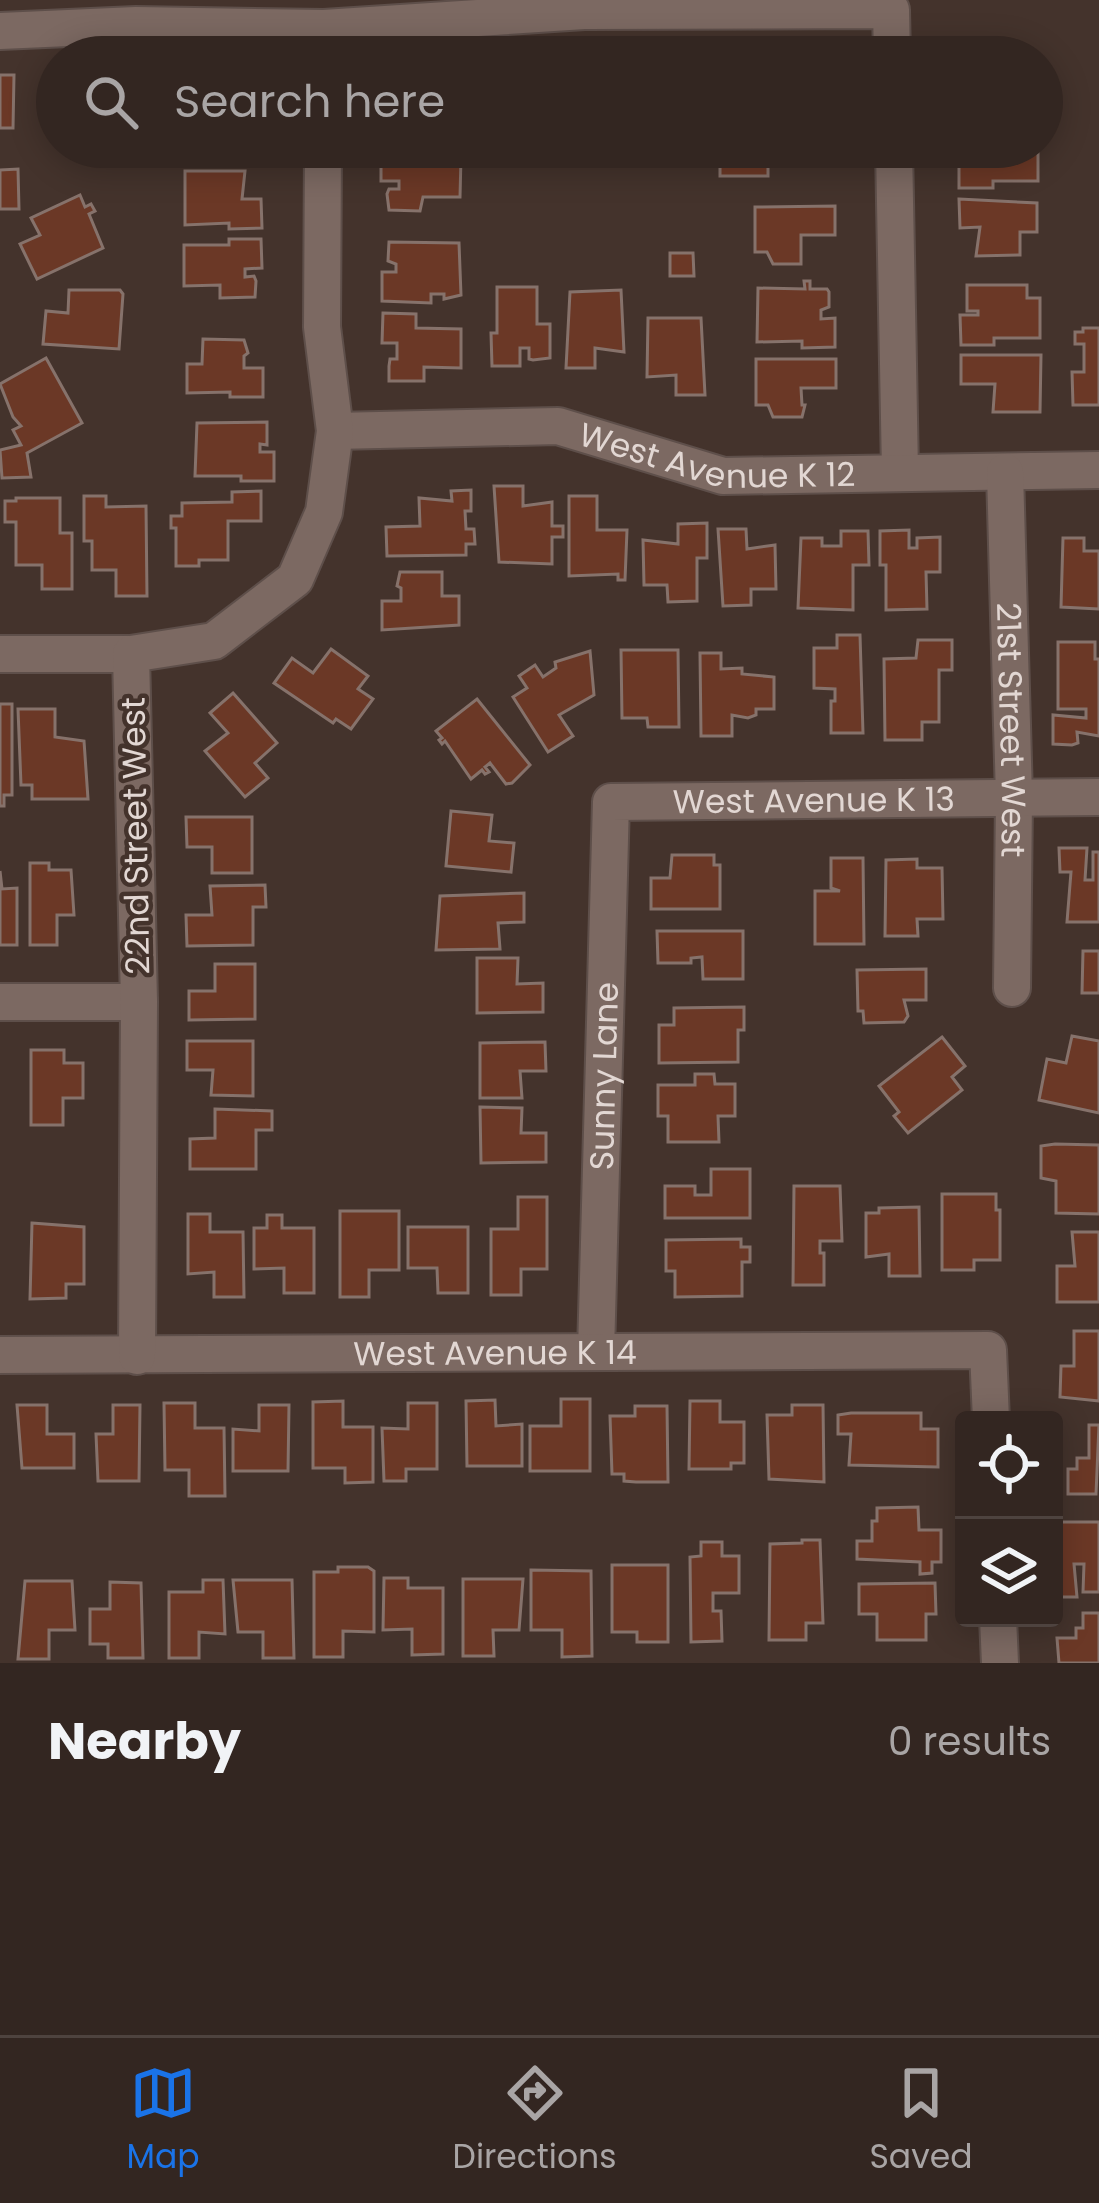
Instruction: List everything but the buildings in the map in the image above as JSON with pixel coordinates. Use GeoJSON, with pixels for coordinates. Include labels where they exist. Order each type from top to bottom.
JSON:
{"type":"FeatureCollection","features":[{"type":"Feature","properties":{"kind":"street"},"geometry":{"type":"LineString","coordinates":[[374,36],[584,11],[891,10],[892,36]]}},
{"type":"Feature","properties":{"kind":"street"},"geometry":{"type":"LineString","coordinates":[[0,31],[136,12],[286,36]]}},
{"type":"Feature","properties":{"kind":"street","name":"22nd Street West"},"geometry":{"type":"LineString","coordinates":[[137,1356],[139,1002],[131,654],[214,641],[296,579],[324,512],[335,430],[322,327],[323,168]]}},
{"type":"Feature","properties":{"kind":"street"},"geometry":{"type":"LineString","coordinates":[[894,168],[900,472]]}},
{"type":"Feature","properties":{"kind":"street","name":"West Avenue K 12"},"geometry":{"type":"LineString","coordinates":[[335,430],[557,426],[723,476],[1099,470]]}},
{"type":"Feature","properties":{"kind":"street","name":"21st Street West"},"geometry":{"type":"LineString","coordinates":[[1005,472],[1014,797],[1012,988]]}},
{"type":"Feature","properties":{"kind":"street"},"geometry":{"type":"LineString","coordinates":[[0,654],[131,654]]}},
{"type":"Feature","properties":{"kind":"street","name":"West Avenue K 13"},"geometry":{"type":"LineString","coordinates":[[611,802],[1099,796]]}},
{"type":"Feature","properties":{"kind":"street","name":"Sunny Lane"},"geometry":{"type":"LineString","coordinates":[[596,1352],[611,802]]}},
{"type":"Feature","properties":{"kind":"street"},"geometry":{"type":"LineString","coordinates":[[0,1002],[139,1002]]}},
{"type":"Feature","properties":{"kind":"street","name":"West Avenue K 14"},"geometry":{"type":"LineString","coordinates":[[0,1355],[988,1350],[991,1411]]}},
{"type":"Feature","properties":{"kind":"street"},"geometry":{"type":"LineString","coordinates":[[998,1627],[1000,1663]]}}]}
